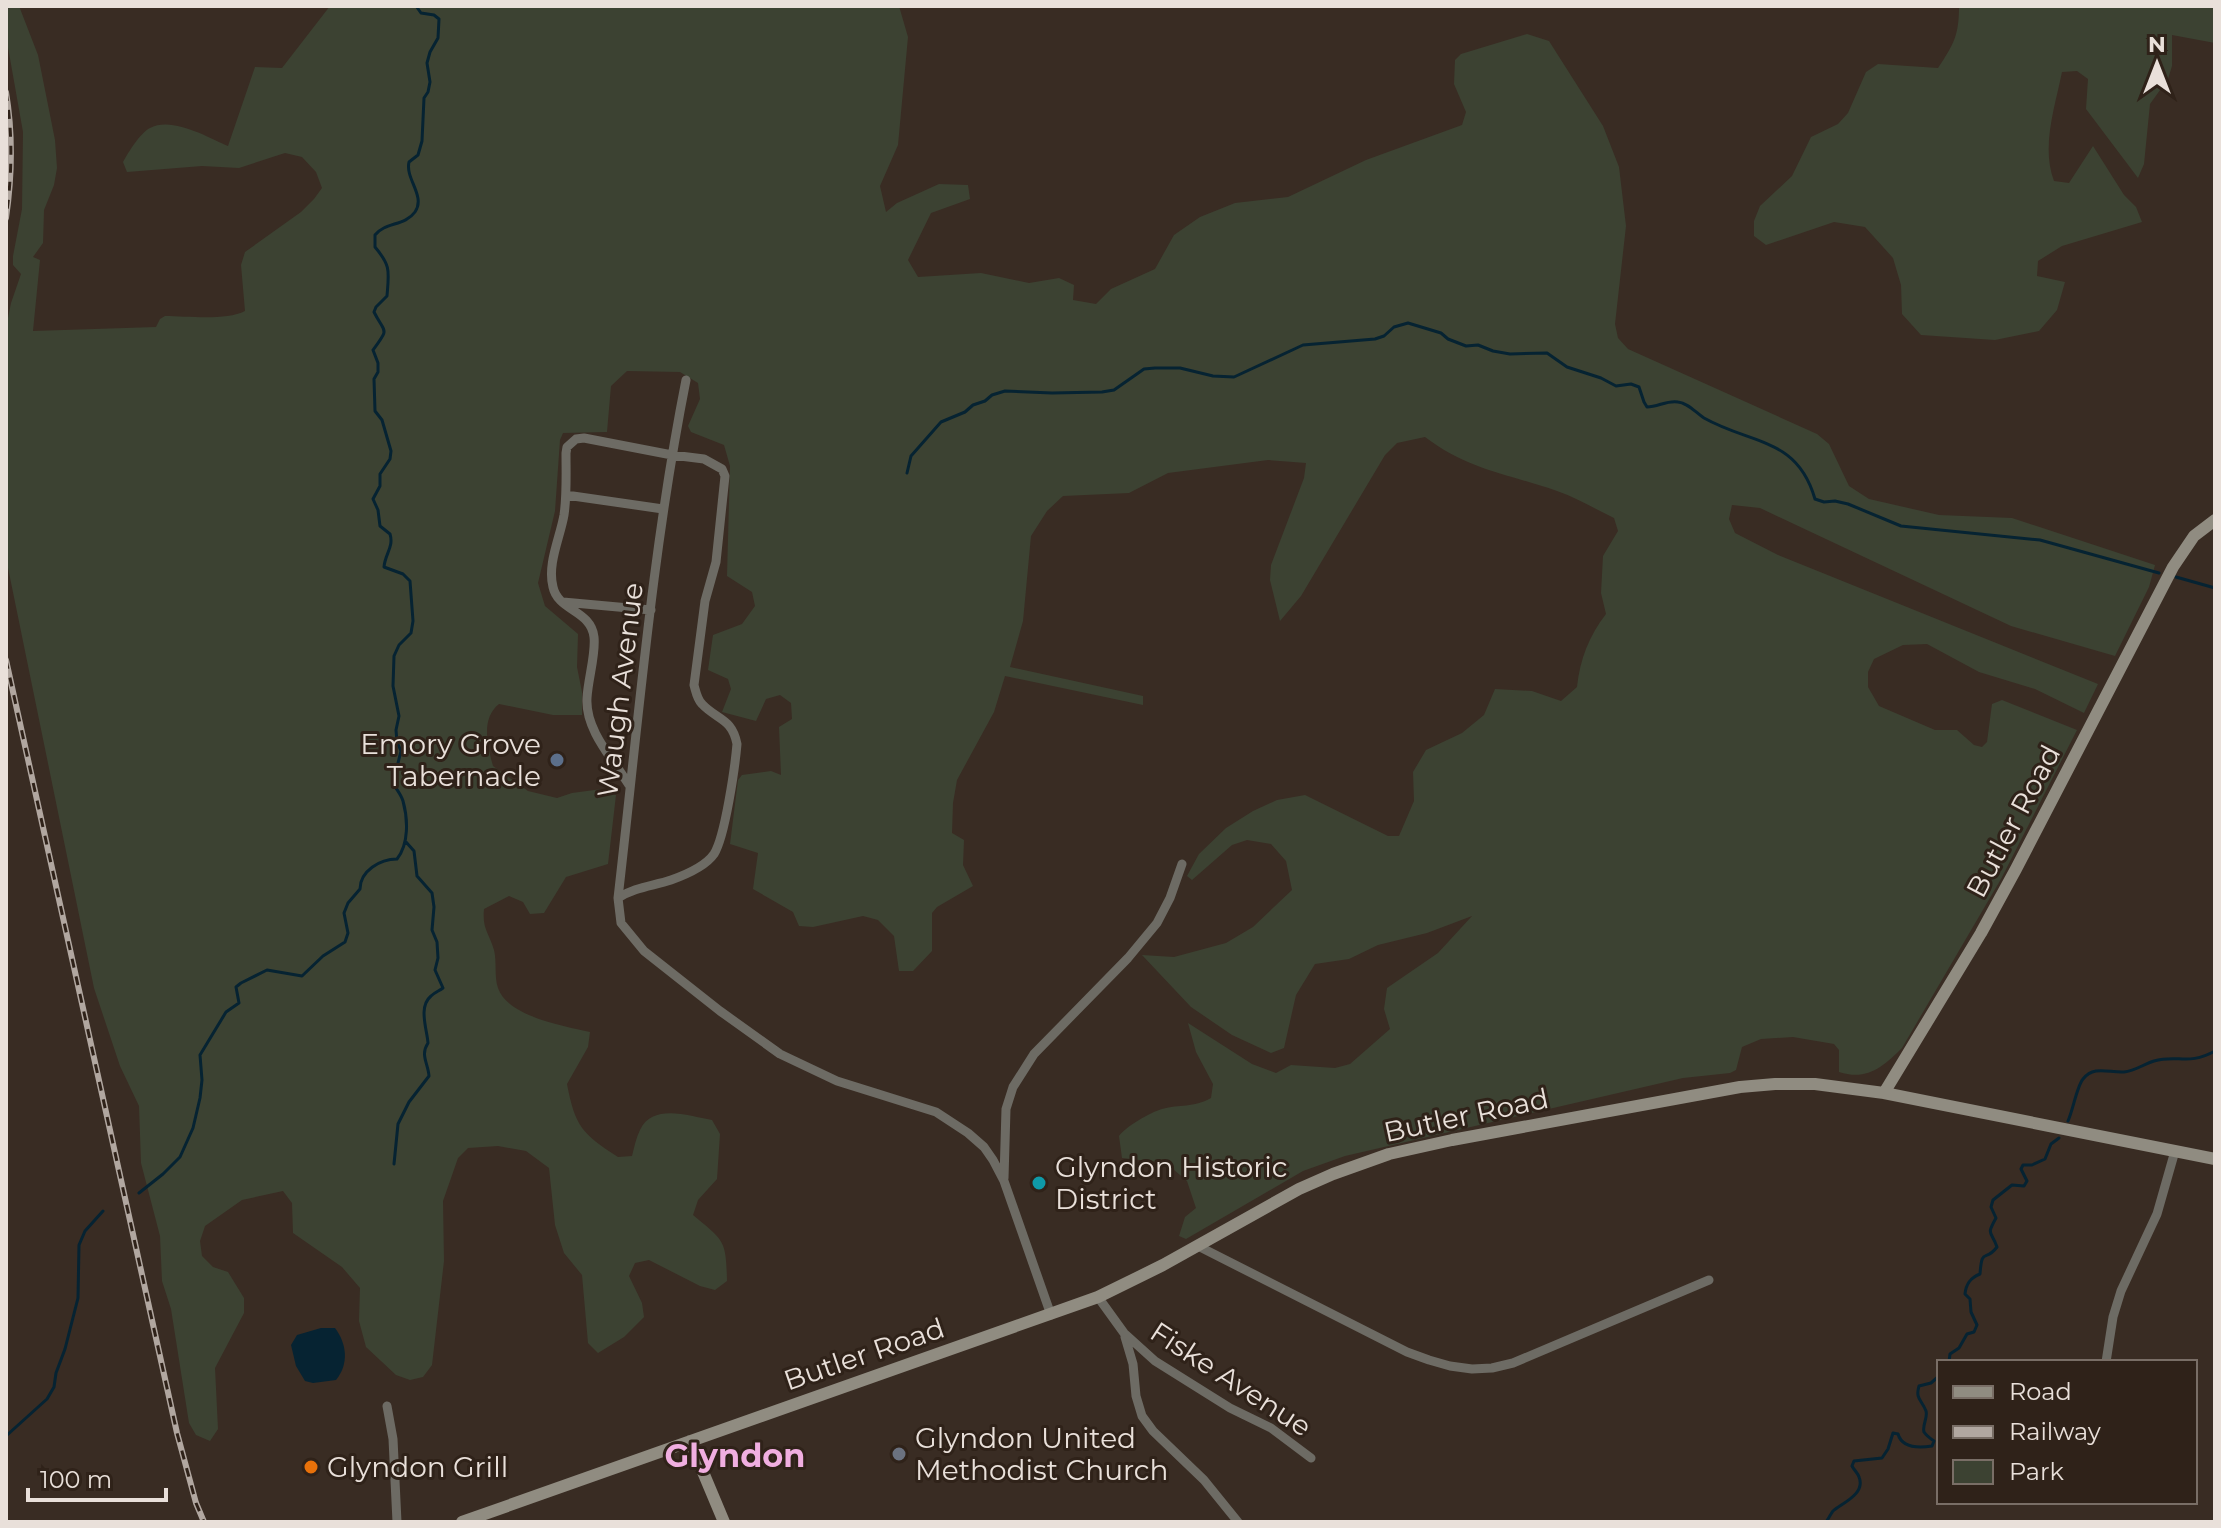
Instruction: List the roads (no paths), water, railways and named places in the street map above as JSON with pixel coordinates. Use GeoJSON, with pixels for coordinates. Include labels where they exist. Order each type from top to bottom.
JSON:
{"type":"FeatureCollection","features":[{"type":"Feature","properties":{"kind":"main road","name":"Butler Road"},"geometry":{"type":"LineString","coordinates":[[462,1522],[1098,1297],[1198,1246],[1299,1189],[1363,1162],[1416,1147],[1740,1087],[1815,1084],[1884,1093],[1995,907],[2173,567],[2194,536],[2215,520]]}},
{"type":"Feature","properties":{"kind":"main road"},"geometry":{"type":"LineString","coordinates":[[1884,1093],[2215,1159]]}},
{"type":"Feature","properties":{"kind":"main road"},"geometry":{"type":"LineString","coordinates":[[690,1441],[724,1522]]}},
{"type":"Feature","properties":{"kind":"street","name":"Waugh Avenue"},"geometry":{"type":"LineString","coordinates":[[686,380],[663,509],[629,786],[618,898],[621,923],[654,961],[780,1054],[837,1081],[916,1105],[951,1120],[984,1147],[1004,1181]]}},
{"type":"Feature","properties":{"kind":"street"},"geometry":{"type":"LineString","coordinates":[[618,898],[629,891],[669,881],[704,864],[713,856],[721,837],[737,744],[735,734],[728,725],[696,696],[694,685],[705,601],[716,562],[725,485],[722,469],[704,459],[576,439],[567,447],[566,495],[551,576],[555,595],[591,624],[594,641],[586,702],[597,735],[629,786]]}},
{"type":"Feature","properties":{"kind":"street"},"geometry":{"type":"LineString","coordinates":[[566,495],[663,509]]}},
{"type":"Feature","properties":{"kind":"street"},"geometry":{"type":"LineString","coordinates":[[561,601],[651,610]]}},
{"type":"Feature","properties":{"kind":"street"},"geometry":{"type":"LineString","coordinates":[[1051,1315],[1004,1181],[1006,1109],[1013,1087],[1034,1054],[1128,958],[1157,923],[1182,864]]}},
{"type":"Feature","properties":{"kind":"street"},"geometry":{"type":"LineString","coordinates":[[2106,1360],[2121,1291],[2157,1214],[2175,1151]]}},
{"type":"Feature","properties":{"kind":"street"},"geometry":{"type":"LineString","coordinates":[[1198,1246],[1407,1352],[1450,1366],[1472,1369],[1513,1363],[1709,1280]]}},
{"type":"Feature","properties":{"kind":"street","name":"Fiske Avenue"},"geometry":{"type":"LineString","coordinates":[[1098,1297],[1124,1333],[1155,1361],[1230,1408],[1271,1428],[1311,1458]]}},
{"type":"Feature","properties":{"kind":"street"},"geometry":{"type":"LineString","coordinates":[[1124,1333],[1142,1416],[1153,1431],[1212,1489],[1238,1522]]}},
{"type":"Feature","properties":{"kind":"street"},"geometry":{"type":"LineString","coordinates":[[387,1406],[393,1439],[397,1522]]}},
{"type":"Feature","properties":{"kind":"water"},"geometry":{"type":"Polygon","coordinates":[[[321,1328],[335,1328],[344,1347],[345,1361],[336,1380],[313,1383],[305,1381],[296,1366],[291,1345],[297,1335],[321,1328]]]}},
{"type":"Feature","properties":{"kind":"waterway"},"geometry":{"type":"LineString","coordinates":[[139,1193],[180,1157],[193,1128],[200,1098],[200,1055],[226,1012],[239,1003],[236,987],[267,970],[302,976],[323,956],[345,942],[348,933],[344,913],[360,889],[363,877],[378,864],[397,859],[405,839],[405,808],[393,783],[401,751],[396,730],[399,716],[393,686],[394,656],[399,645],[411,633],[413,621],[410,581],[403,574],[384,567],[391,539],[390,534],[380,526],[373,499],[391,451],[382,420],[375,411],[374,379],[378,363],[373,350],[384,334],[374,312],[387,296],[388,280],[388,269],[375,247],[375,235],[411,216],[418,206],[409,162],[418,155],[422,141],[424,98],[430,82],[427,63],[438,38],[439,19],[421,13],[416,6]]}},
{"type":"Feature","properties":{"kind":"waterway"},"geometry":{"type":"LineString","coordinates":[[907,473],[911,456],[941,422],[1005,391],[1102,392],[1114,390],[1144,369],[1155,368],[1180,368],[1213,376],[1234,377],[1303,345],[1375,339],[1394,327],[1408,323],[1441,333],[1466,346],[1478,345],[1510,354],[1547,353],[1567,367],[1616,386],[1631,384],[1639,387],[1647,407],[1670,402],[1685,404],[1722,427],[1785,453],[1807,479],[1815,499],[1824,502],[1848,504],[1901,526],[2040,540],[2159,573]]}},
{"type":"Feature","properties":{"kind":"waterway"},"geometry":{"type":"LineString","coordinates":[[2176,577],[2215,588]]}},
{"type":"Feature","properties":{"kind":"waterway"},"geometry":{"type":"LineString","coordinates":[[394,1164],[398,1124],[409,1102],[429,1076],[425,1055],[428,1043],[425,1006],[431,996],[443,988],[435,970],[438,958],[432,930],[432,893],[417,876],[414,851],[406,842]]}},
{"type":"Feature","properties":{"kind":"waterway"},"geometry":{"type":"LineString","coordinates":[[2068,1121],[2081,1082],[2092,1072],[2128,1071],[2154,1061],[2197,1058],[2215,1051]]}},
{"type":"Feature","properties":{"kind":"waterway"},"geometry":{"type":"LineString","coordinates":[[1949,1360],[1950,1354],[1959,1348],[1967,1334],[1974,1332],[1977,1325],[1971,1312],[1970,1299],[1965,1294],[1969,1282],[1980,1274],[1983,1257],[1997,1247],[1990,1233],[1996,1218],[1991,1207],[1993,1200],[2012,1185],[2024,1186],[2027,1181],[2021,1169],[2023,1165],[2045,1159],[2051,1144],[2059,1138]]}},
{"type":"Feature","properties":{"kind":"waterway"},"geometry":{"type":"LineString","coordinates":[[6,1436],[47,1399],[54,1387],[78,1298],[79,1245],[85,1231],[103,1211]]}},
{"type":"Feature","properties":{"kind":"waterway"},"geometry":{"type":"LineString","coordinates":[[1826,1522],[1833,1511],[1859,1488],[1859,1477],[1852,1466],[1854,1461],[1882,1458],[1893,1433],[1912,1446],[1932,1446],[1934,1441],[1924,1432],[1926,1414],[1918,1390],[1919,1386],[1937,1378]]}},
{"type":"Feature","properties":{"kind":"railway"},"geometry":{"type":"LineString","coordinates":[[6,92],[11,155],[6,218]]}},
{"type":"Feature","properties":{"kind":"railway"},"geometry":{"type":"LineString","coordinates":[[6,660],[177,1433],[204,1522]]}},
{"type":"Feature","properties":{"kind":"place","name":"Emory Grove Tabernacle"},"geometry":{"type":"Point","coordinates":[557,760]}},
{"type":"Feature","properties":{"kind":"place","name":"Glyndon Historic District"},"geometry":{"type":"Point","coordinates":[1039,1183]}},
{"type":"Feature","properties":{"kind":"place","name":"Glyndon United Methodist Church"},"geometry":{"type":"Point","coordinates":[899,1454]}},
{"type":"Feature","properties":{"kind":"place","name":"Glyndon Grill"},"geometry":{"type":"Point","coordinates":[311,1467]}},
{"type":"Feature","properties":{"kind":"district","name":"Glyndon"},"geometry":{"type":"Point","coordinates":[735,1456]}}]}
